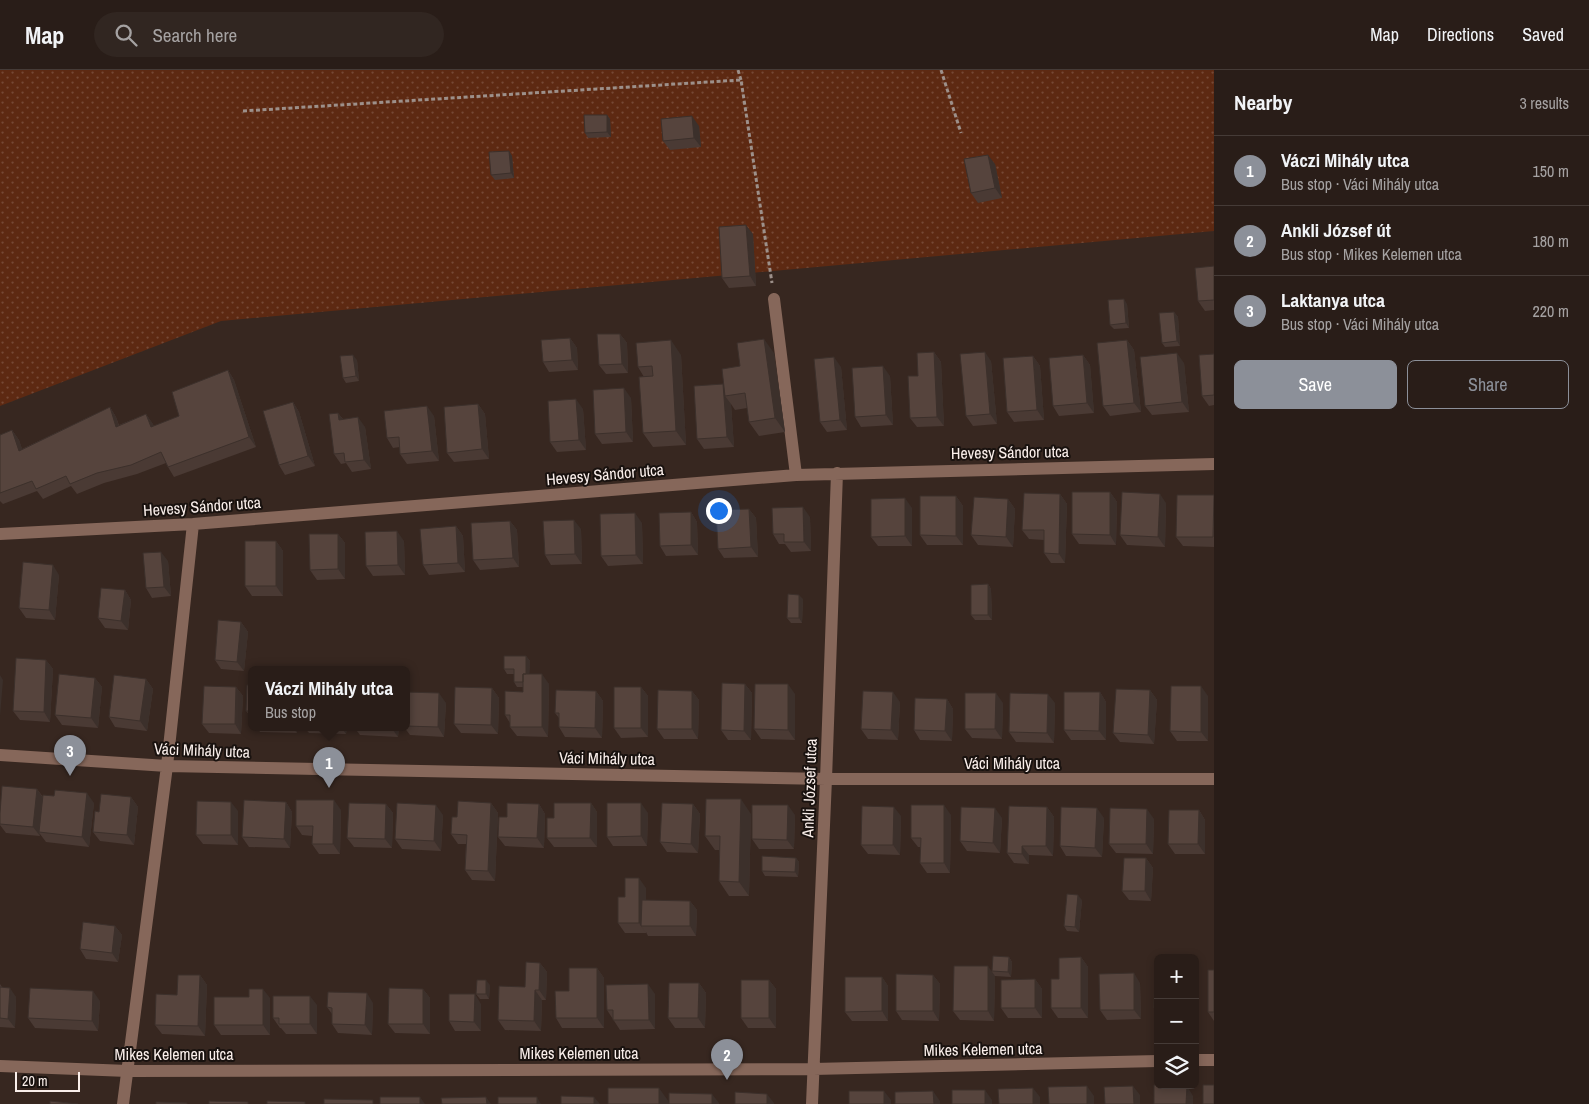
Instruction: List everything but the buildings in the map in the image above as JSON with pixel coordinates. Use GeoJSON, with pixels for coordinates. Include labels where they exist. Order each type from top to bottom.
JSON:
{"type":"FeatureCollection","features":[{"type":"Feature","properties":{"kind":"street"},"geometry":{"type":"LineString","coordinates":[[774,299],[796,475]]}},
{"type":"Feature","properties":{"kind":"street","name":"Hevesy Sándor utca"},"geometry":{"type":"LineString","coordinates":[[0,534],[193,524],[796,475],[1214,464]]}},
{"type":"Feature","properties":{"kind":"street","name":"Ankli József utca"},"geometry":{"type":"LineString","coordinates":[[812,1104],[826,779],[836,473]]}},
{"type":"Feature","properties":{"kind":"street"},"geometry":{"type":"LineString","coordinates":[[123,1104],[167,766],[193,524]]}},
{"type":"Feature","properties":{"kind":"street","name":"Váci Mihály utca"},"geometry":{"type":"LineString","coordinates":[[0,755],[167,766],[826,779],[1214,779]]}},
{"type":"Feature","properties":{"kind":"street"},"geometry":{"type":"LineString","coordinates":[[1199,1060],[1214,1060]]}},
{"type":"Feature","properties":{"kind":"street","name":"Mikes Kelemen utca"},"geometry":{"type":"LineString","coordinates":[[0,1066],[128,1071],[813,1069],[1154,1061]]}},
{"type":"Feature","properties":{"kind":"path"},"geometry":{"type":"LineString","coordinates":[[738,70],[774,299]]}},
{"type":"Feature","properties":{"kind":"path"},"geometry":{"type":"LineString","coordinates":[[941,70],[961,133]]}},
{"type":"Feature","properties":{"kind":"path"},"geometry":{"type":"LineString","coordinates":[[243,111],[741,80]]}},
{"type":"Feature","properties":{"kind":"shaded area"},"geometry":{"type":"Polygon","coordinates":[[[0,70],[1214,70],[1214,231],[221,321],[0,406],[0,70]]]}},
{"type":"Feature","properties":{"kind":"place","name":"Laktanya utca"},"geometry":{"type":"Point","coordinates":[70,776]}},
{"type":"Feature","properties":{"kind":"place","name":"Váczi Mihály utca"},"geometry":{"type":"Point","coordinates":[329,788]}},
{"type":"Feature","properties":{"kind":"place","name":"Ankli József út"},"geometry":{"type":"Point","coordinates":[727,1080]}}]}
